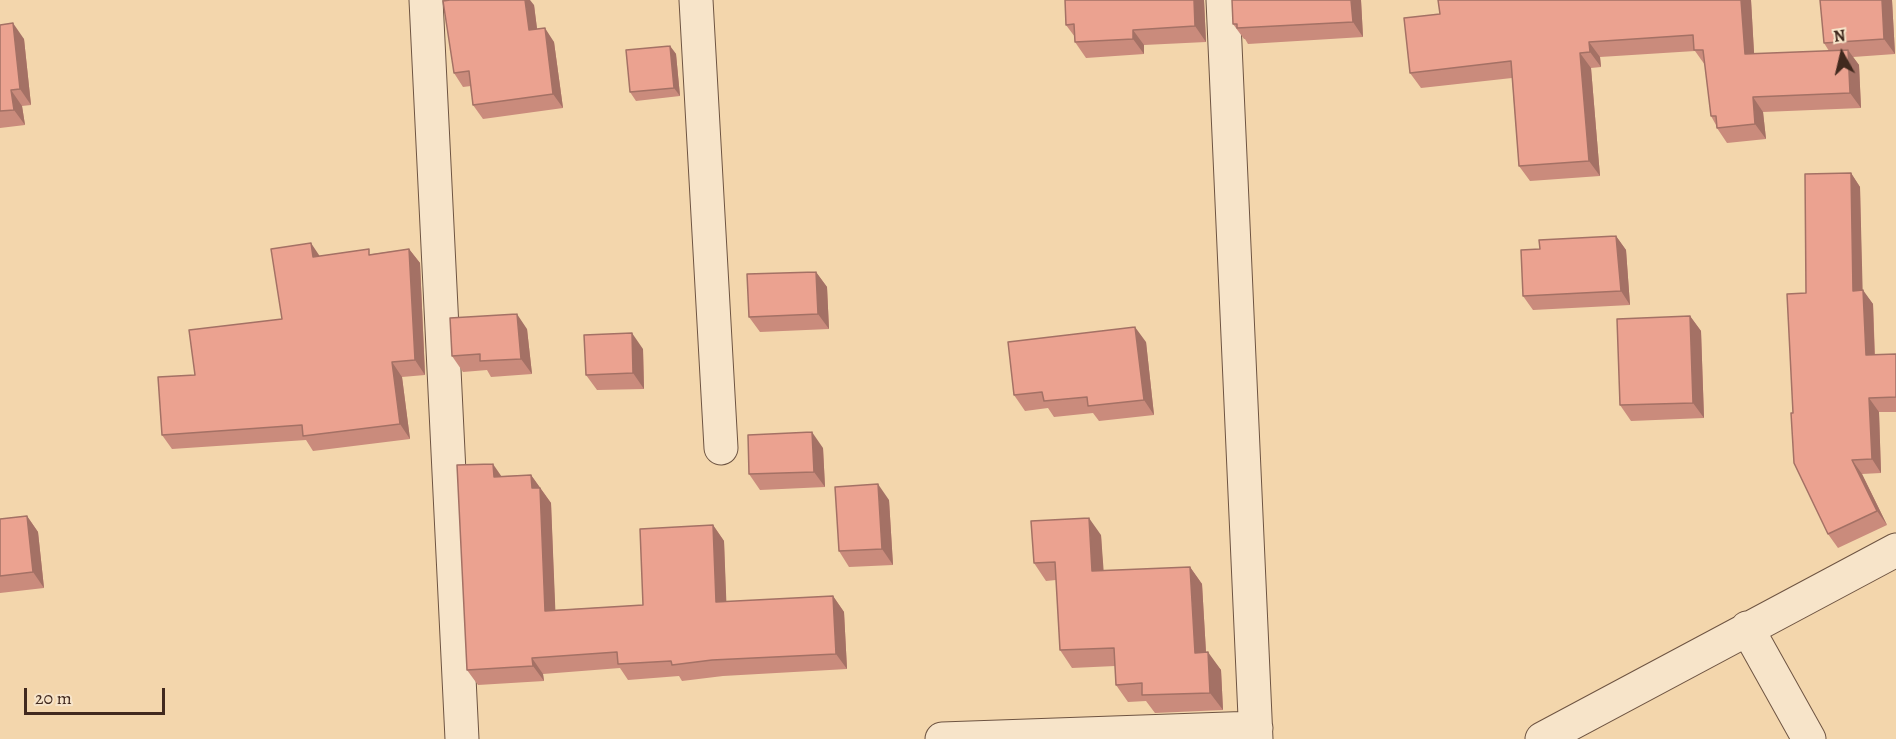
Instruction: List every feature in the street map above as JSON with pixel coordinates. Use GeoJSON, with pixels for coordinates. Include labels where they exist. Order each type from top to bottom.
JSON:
{"type":"FeatureCollection","features":[{"type":"Feature","properties":{"kind":"street"},"geometry":{"type":"LineString","coordinates":[[426,0],[462,739]]}},
{"type":"Feature","properties":{"kind":"street"},"geometry":{"type":"LineString","coordinates":[[696,0],[721,448]]}},
{"type":"Feature","properties":{"kind":"street"},"geometry":{"type":"LineString","coordinates":[[942,739],[1256,733],[1223,0]]}},
{"type":"Feature","properties":{"kind":"street"},"geometry":{"type":"LineString","coordinates":[[1542,739],[1896,550]]}},
{"type":"Feature","properties":{"kind":"street"},"geometry":{"type":"LineString","coordinates":[[1747,628],[1809,739]]}},
{"type":"Feature","properties":{"kind":"building"},"geometry":{"type":"Polygon","coordinates":[[[525,0],[529,30],[545,28],[553,94],[473,105],[469,71],[454,73],[443,1],[525,0]]]}},
{"type":"Feature","properties":{"kind":"building"},"geometry":{"type":"Polygon","coordinates":[[[1065,0],[1194,0],[1195,26],[1133,30],[1133,39],[1075,42],[1074,24],[1066,25],[1065,0]]]}},
{"type":"Feature","properties":{"kind":"building"},"geometry":{"type":"Polygon","coordinates":[[[1232,0],[1351,0],[1353,22],[1237,28],[1237,24],[1233,24],[1232,0]]]}},
{"type":"Feature","properties":{"kind":"building"},"geometry":{"type":"Polygon","coordinates":[[[1438,0],[1741,0],[1745,54],[1848,50],[1850,93],[1753,97],[1755,124],[1717,128],[1716,116],[1711,116],[1703,50],[1694,50],[1693,35],[1589,42],[1590,52],[1580,53],[1589,161],[1519,166],[1511,61],[1410,73],[1404,18],[1440,14],[1438,0]]]}},
{"type":"Feature","properties":{"kind":"building"},"geometry":{"type":"Polygon","coordinates":[[[1820,0],[1882,0],[1884,39],[1824,43],[1820,0]]]}},
{"type":"Feature","properties":{"kind":"building"},"geometry":{"type":"Polygon","coordinates":[[[13,23],[20,89],[11,90],[14,110],[0,111],[0,25],[13,23]]]}},
{"type":"Feature","properties":{"kind":"building"},"geometry":{"type":"Polygon","coordinates":[[[670,46],[674,88],[630,92],[626,50],[670,46]]]}},
{"type":"Feature","properties":{"kind":"building"},"geometry":{"type":"Polygon","coordinates":[[[1851,173],[1853,291],[1863,290],[1866,355],[1896,354],[1896,397],[1869,398],[1872,459],[1852,460],[1877,511],[1828,534],[1794,463],[1787,294],[1806,293],[1805,174],[1851,173]]]}},
{"type":"Feature","properties":{"kind":"building"},"geometry":{"type":"Polygon","coordinates":[[[1616,236],[1621,291],[1523,296],[1521,250],[1540,249],[1539,240],[1616,236]]]}},
{"type":"Feature","properties":{"kind":"building"},"geometry":{"type":"Polygon","coordinates":[[[311,243],[313,257],[369,249],[369,255],[409,249],[415,360],[392,362],[400,424],[303,436],[302,425],[162,435],[158,377],[195,375],[189,330],[282,319],[271,249],[311,243]]]}},
{"type":"Feature","properties":{"kind":"building"},"geometry":{"type":"Polygon","coordinates":[[[816,272],[818,314],[749,317],[747,274],[816,272]]]}},
{"type":"Feature","properties":{"kind":"building"},"geometry":{"type":"Polygon","coordinates":[[[517,314],[521,359],[480,361],[480,354],[452,356],[450,318],[517,314]]]}},
{"type":"Feature","properties":{"kind":"building"},"geometry":{"type":"Polygon","coordinates":[[[1690,316],[1693,403],[1620,405],[1617,319],[1690,316]]]}},
{"type":"Feature","properties":{"kind":"building"},"geometry":{"type":"Polygon","coordinates":[[[1135,327],[1144,400],[1088,406],[1087,397],[1044,401],[1042,392],[1014,395],[1008,342],[1135,327]]]}},
{"type":"Feature","properties":{"kind":"building"},"geometry":{"type":"Polygon","coordinates":[[[632,333],[633,373],[586,375],[584,335],[632,333]]]}},
{"type":"Feature","properties":{"kind":"building"},"geometry":{"type":"Polygon","coordinates":[[[812,432],[814,472],[749,474],[748,435],[812,432]]]}},
{"type":"Feature","properties":{"kind":"building"},"geometry":{"type":"Polygon","coordinates":[[[493,464],[494,477],[531,475],[532,488],[540,488],[545,611],[643,605],[640,529],[713,525],[716,602],[833,596],[836,654],[712,660],[672,665],[671,661],[618,664],[617,652],[532,658],[533,666],[467,670],[457,465],[493,464]]]}},
{"type":"Feature","properties":{"kind":"building"},"geometry":{"type":"Polygon","coordinates":[[[878,484],[882,549],[839,551],[835,487],[878,484]]]}},
{"type":"Feature","properties":{"kind":"building"},"geometry":{"type":"Polygon","coordinates":[[[27,516],[33,572],[0,576],[0,519],[27,516]]]}},
{"type":"Feature","properties":{"kind":"building"},"geometry":{"type":"Polygon","coordinates":[[[1089,518],[1092,571],[1190,567],[1195,653],[1208,652],[1210,693],[1142,695],[1142,683],[1116,685],[1114,648],[1060,650],[1055,562],[1034,563],[1031,521],[1089,518]]]}}]}
